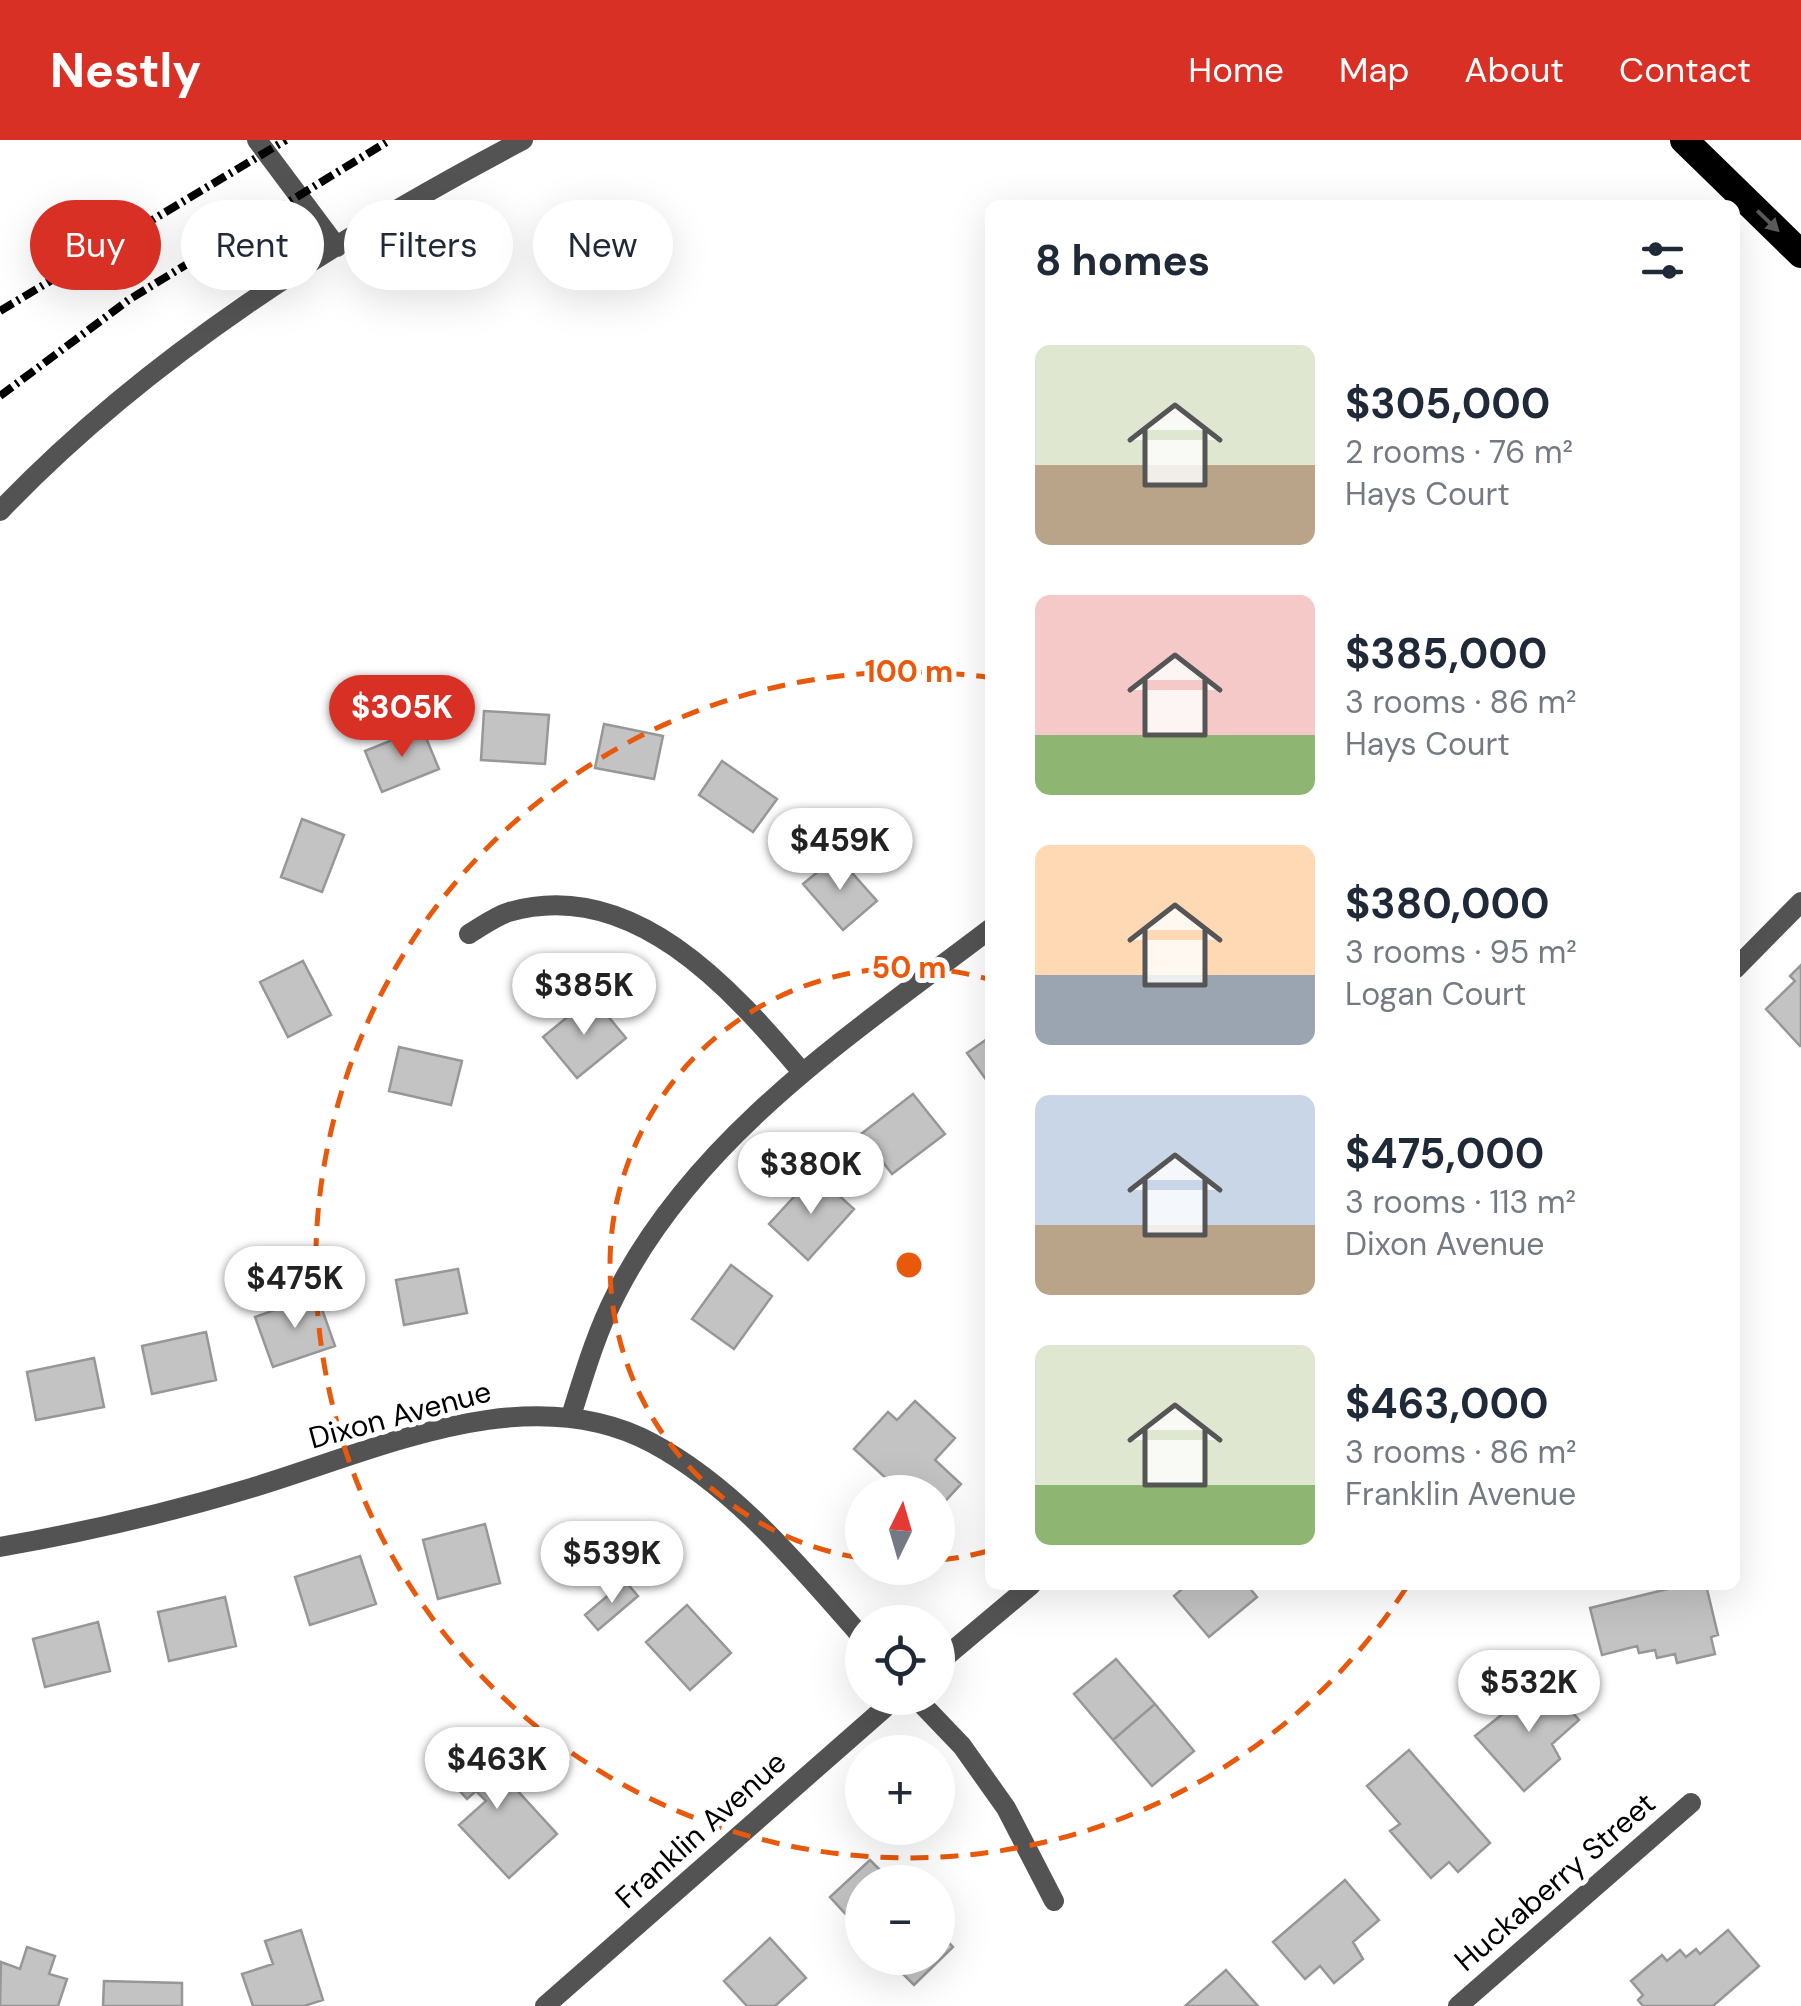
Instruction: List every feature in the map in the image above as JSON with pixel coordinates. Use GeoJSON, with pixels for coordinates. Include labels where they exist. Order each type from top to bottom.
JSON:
{"type":"FeatureCollection","features":[{"type":"Feature","properties":{"kind":"highway"},"geometry":{"type":"LineString","coordinates":[[1684,140],[1801,254]]}},
{"type":"Feature","properties":{"kind":"street"},"geometry":{"type":"LineString","coordinates":[[258,140],[338,247]]}},
{"type":"Feature","properties":{"kind":"street"},"geometry":{"type":"LineString","coordinates":[[0,511],[40,469],[107,410],[251,302],[523,140]]}},
{"type":"Feature","properties":{"kind":"street"},"geometry":{"type":"LineString","coordinates":[[1740,963],[1801,902]]}},
{"type":"Feature","properties":{"kind":"street"},"geometry":{"type":"LineString","coordinates":[[468,934],[507,912],[538,908],[604,912],[638,925],[672,944],[703,969],[757,1018],[802,1072]]}},
{"type":"Feature","properties":{"kind":"street"},"geometry":{"type":"LineString","coordinates":[[571,1416],[616,1293],[651,1236],[700,1174],[758,1110],[802,1072],[985,933]]}},
{"type":"Feature","properties":{"kind":"street","name":"Dixon Avenue"},"geometry":{"type":"LineString","coordinates":[[0,1548],[96,1530],[247,1490],[457,1424],[508,1416],[571,1416],[651,1442],[691,1468],[727,1496],[792,1558],[845,1619]]}},
{"type":"Feature","properties":{"kind":"street"},"geometry":{"type":"LineString","coordinates":[[955,1649],[1025,1590]]}},
{"type":"Feature","properties":{"kind":"street","name":"Franklin Avenue"},"geometry":{"type":"LineString","coordinates":[[544,2006],[877,1715]]}},
{"type":"Feature","properties":{"kind":"street"},"geometry":{"type":"LineString","coordinates":[[932,1715],[962,1746],[1006,1808],[1054,1901]]}},
{"type":"Feature","properties":{"kind":"street","name":"Huckaberry Street"},"geometry":{"type":"LineString","coordinates":[[1458,2006],[1691,1803]]}},
{"type":"Feature","properties":{"kind":"building"},"geometry":{"type":"Polygon","coordinates":[[[484,711],[549,715],[545,764],[481,760],[484,711]]]}},
{"type":"Feature","properties":{"kind":"building"},"geometry":{"type":"Polygon","coordinates":[[[604,724],[663,736],[654,779],[595,768],[604,724]]]}},
{"type":"Feature","properties":{"kind":"building"},"geometry":{"type":"Polygon","coordinates":[[[422,728],[439,769],[382,792],[365,751],[422,728]]]}},
{"type":"Feature","properties":{"kind":"building"},"geometry":{"type":"Polygon","coordinates":[[[722,761],[777,799],[753,832],[699,795],[722,761]]]}},
{"type":"Feature","properties":{"kind":"building"},"geometry":{"type":"Polygon","coordinates":[[[302,819],[344,835],[322,892],[281,877],[302,819]]]}},
{"type":"Feature","properties":{"kind":"building"},"geometry":{"type":"Polygon","coordinates":[[[837,856],[877,901],[843,930],[803,884],[837,856]]]}},
{"type":"Feature","properties":{"kind":"building"},"geometry":{"type":"Polygon","coordinates":[[[303,961],[331,1015],[288,1037],[260,982],[303,961]]]}},
{"type":"Feature","properties":{"kind":"building"},"geometry":{"type":"Polygon","coordinates":[[[1801,965],[1800,1046],[1766,1009],[1795,981],[1790,976],[1801,965]]]}},
{"type":"Feature","properties":{"kind":"building"},"geometry":{"type":"Polygon","coordinates":[[[592,997],[626,1038],[577,1078],[543,1037],[592,997]]]}},
{"type":"Feature","properties":{"kind":"building"},"geometry":{"type":"Polygon","coordinates":[[[985,1040],[985,1078],[967,1053],[985,1040]]]}},
{"type":"Feature","properties":{"kind":"building"},"geometry":{"type":"Polygon","coordinates":[[[399,1047],[462,1061],[451,1105],[389,1091],[399,1047]]]}},
{"type":"Feature","properties":{"kind":"building"},"geometry":{"type":"Polygon","coordinates":[[[913,1094],[945,1134],[892,1174],[861,1134],[913,1094]]]}},
{"type":"Feature","properties":{"kind":"building"},"geometry":{"type":"Polygon","coordinates":[[[815,1174],[854,1209],[808,1260],[769,1224],[815,1174]]]}},
{"type":"Feature","properties":{"kind":"building"},"geometry":{"type":"Polygon","coordinates":[[[731,1265],[772,1296],[734,1349],[692,1319],[731,1265]]]}},
{"type":"Feature","properties":{"kind":"building"},"geometry":{"type":"Polygon","coordinates":[[[458,1269],[467,1313],[404,1325],[396,1280],[458,1269]]]}},
{"type":"Feature","properties":{"kind":"building"},"geometry":{"type":"Polygon","coordinates":[[[317,1295],[335,1346],[273,1367],[255,1317],[317,1295]]]}},
{"type":"Feature","properties":{"kind":"building"},"geometry":{"type":"Polygon","coordinates":[[[206,1332],[216,1380],[152,1394],[142,1346],[206,1332]]]}},
{"type":"Feature","properties":{"kind":"building"},"geometry":{"type":"Polygon","coordinates":[[[94,1358],[104,1407],[36,1420],[27,1372],[94,1358]]]}},
{"type":"Feature","properties":{"kind":"building"},"geometry":{"type":"Polygon","coordinates":[[[915,1401],[955,1438],[935,1460],[951,1475],[882,1475],[854,1449],[888,1412],[897,1420],[915,1401]]]}},
{"type":"Feature","properties":{"kind":"building"},"geometry":{"type":"Polygon","coordinates":[[[485,1524],[500,1583],[438,1599],[423,1540],[485,1524]]]}},
{"type":"Feature","properties":{"kind":"building"},"geometry":{"type":"Polygon","coordinates":[[[360,1556],[376,1604],[310,1625],[295,1577],[360,1556]]]}},
{"type":"Feature","properties":{"kind":"building"},"geometry":{"type":"Polygon","coordinates":[[[625,1581],[638,1596],[598,1630],[585,1615],[625,1581]]]}},
{"type":"Feature","properties":{"kind":"building"},"geometry":{"type":"Polygon","coordinates":[[[1181,1590],[1251,1590],[1257,1597],[1209,1637],[1174,1596],[1181,1590]]]}},
{"type":"Feature","properties":{"kind":"building"},"geometry":{"type":"Polygon","coordinates":[[[1664,1590],[1707,1590],[1718,1635],[1711,1637],[1715,1654],[1677,1663],[1675,1654],[1657,1658],[1655,1650],[1639,1653],[1637,1646],[1602,1655],[1590,1608],[1664,1590]]]}},
{"type":"Feature","properties":{"kind":"building"},"geometry":{"type":"Polygon","coordinates":[[[225,1597],[236,1646],[169,1661],[158,1612],[225,1597]]]}},
{"type":"Feature","properties":{"kind":"building"},"geometry":{"type":"Polygon","coordinates":[[[687,1605],[731,1653],[690,1690],[646,1642],[687,1605]]]}},
{"type":"Feature","properties":{"kind":"building"},"geometry":{"type":"Polygon","coordinates":[[[98,1622],[110,1671],[45,1687],[33,1639],[98,1622]]]}},
{"type":"Feature","properties":{"kind":"building"},"geometry":{"type":"Polygon","coordinates":[[[1116,1659],[1155,1704],[1113,1740],[1074,1694],[1116,1659]]]}},
{"type":"Feature","properties":{"kind":"building"},"geometry":{"type":"Polygon","coordinates":[[[1544,1681],[1579,1720],[1552,1744],[1560,1759],[1524,1791],[1475,1736],[1544,1681]]]}},
{"type":"Feature","properties":{"kind":"building"},"geometry":{"type":"Polygon","coordinates":[[[1155,1704],[1194,1751],[1152,1786],[1113,1740],[1155,1704]]]}},
{"type":"Feature","properties":{"kind":"building"},"geometry":{"type":"Polygon","coordinates":[[[471,1740],[557,1834],[509,1878],[459,1825],[486,1801],[476,1791],[467,1799],[440,1769],[471,1740]]]}},
{"type":"Feature","properties":{"kind":"building"},"geometry":{"type":"Polygon","coordinates":[[[1409,1750],[1490,1843],[1458,1872],[1449,1862],[1431,1878],[1390,1831],[1400,1824],[1367,1786],[1409,1750]]]}},
{"type":"Feature","properties":{"kind":"building"},"geometry":{"type":"Polygon","coordinates":[[[1345,1880],[1379,1920],[1353,1942],[1363,1959],[1334,1983],[1320,1966],[1305,1979],[1273,1942],[1345,1880]]]}},
{"type":"Feature","properties":{"kind":"building"},"geometry":{"type":"Polygon","coordinates":[[[845,1883],[845,1913],[830,1897],[845,1883]]]}},
{"type":"Feature","properties":{"kind":"building"},"geometry":{"type":"Polygon","coordinates":[[[301,1930],[323,2000],[304,2006],[253,2006],[242,1974],[273,1964],[265,1941],[301,1930]]]}},
{"type":"Feature","properties":{"kind":"building"},"geometry":{"type":"Polygon","coordinates":[[[1728,1930],[1759,1966],[1713,2006],[1643,2006],[1638,2000],[1643,1995],[1631,1981],[1662,1955],[1667,1961],[1680,1950],[1686,1957],[1696,1949],[1700,1954],[1728,1930]]]}},
{"type":"Feature","properties":{"kind":"building"},"geometry":{"type":"Polygon","coordinates":[[[770,1938],[806,1978],[775,2006],[747,2006],[724,1981],[770,1938]]]}},
{"type":"Feature","properties":{"kind":"building"},"geometry":{"type":"Polygon","coordinates":[[[27,1947],[55,1956],[49,1974],[67,1979],[58,2006],[0,2006],[1,1962],[20,1969],[27,1947]]]}},
{"type":"Feature","properties":{"kind":"building"},"geometry":{"type":"Polygon","coordinates":[[[1226,1970],[1258,2006],[1185,2006],[1226,1970]]]}},
{"type":"Feature","properties":{"kind":"building"},"geometry":{"type":"Polygon","coordinates":[[[904,1975],[924,1975],[914,1985],[904,1975]]]}},
{"type":"Feature","properties":{"kind":"building"},"geometry":{"type":"Polygon","coordinates":[[[104,1981],[182,1983],[182,2006],[103,2006],[104,1981]]]}},
{"type":"Feature","properties":{"kind":"railway"},"geometry":{"type":"LineString","coordinates":[[0,311],[286,140]]}},
{"type":"Feature","properties":{"kind":"railway"},"geometry":{"type":"LineString","coordinates":[[0,396],[130,299],[390,140]]}}]}
